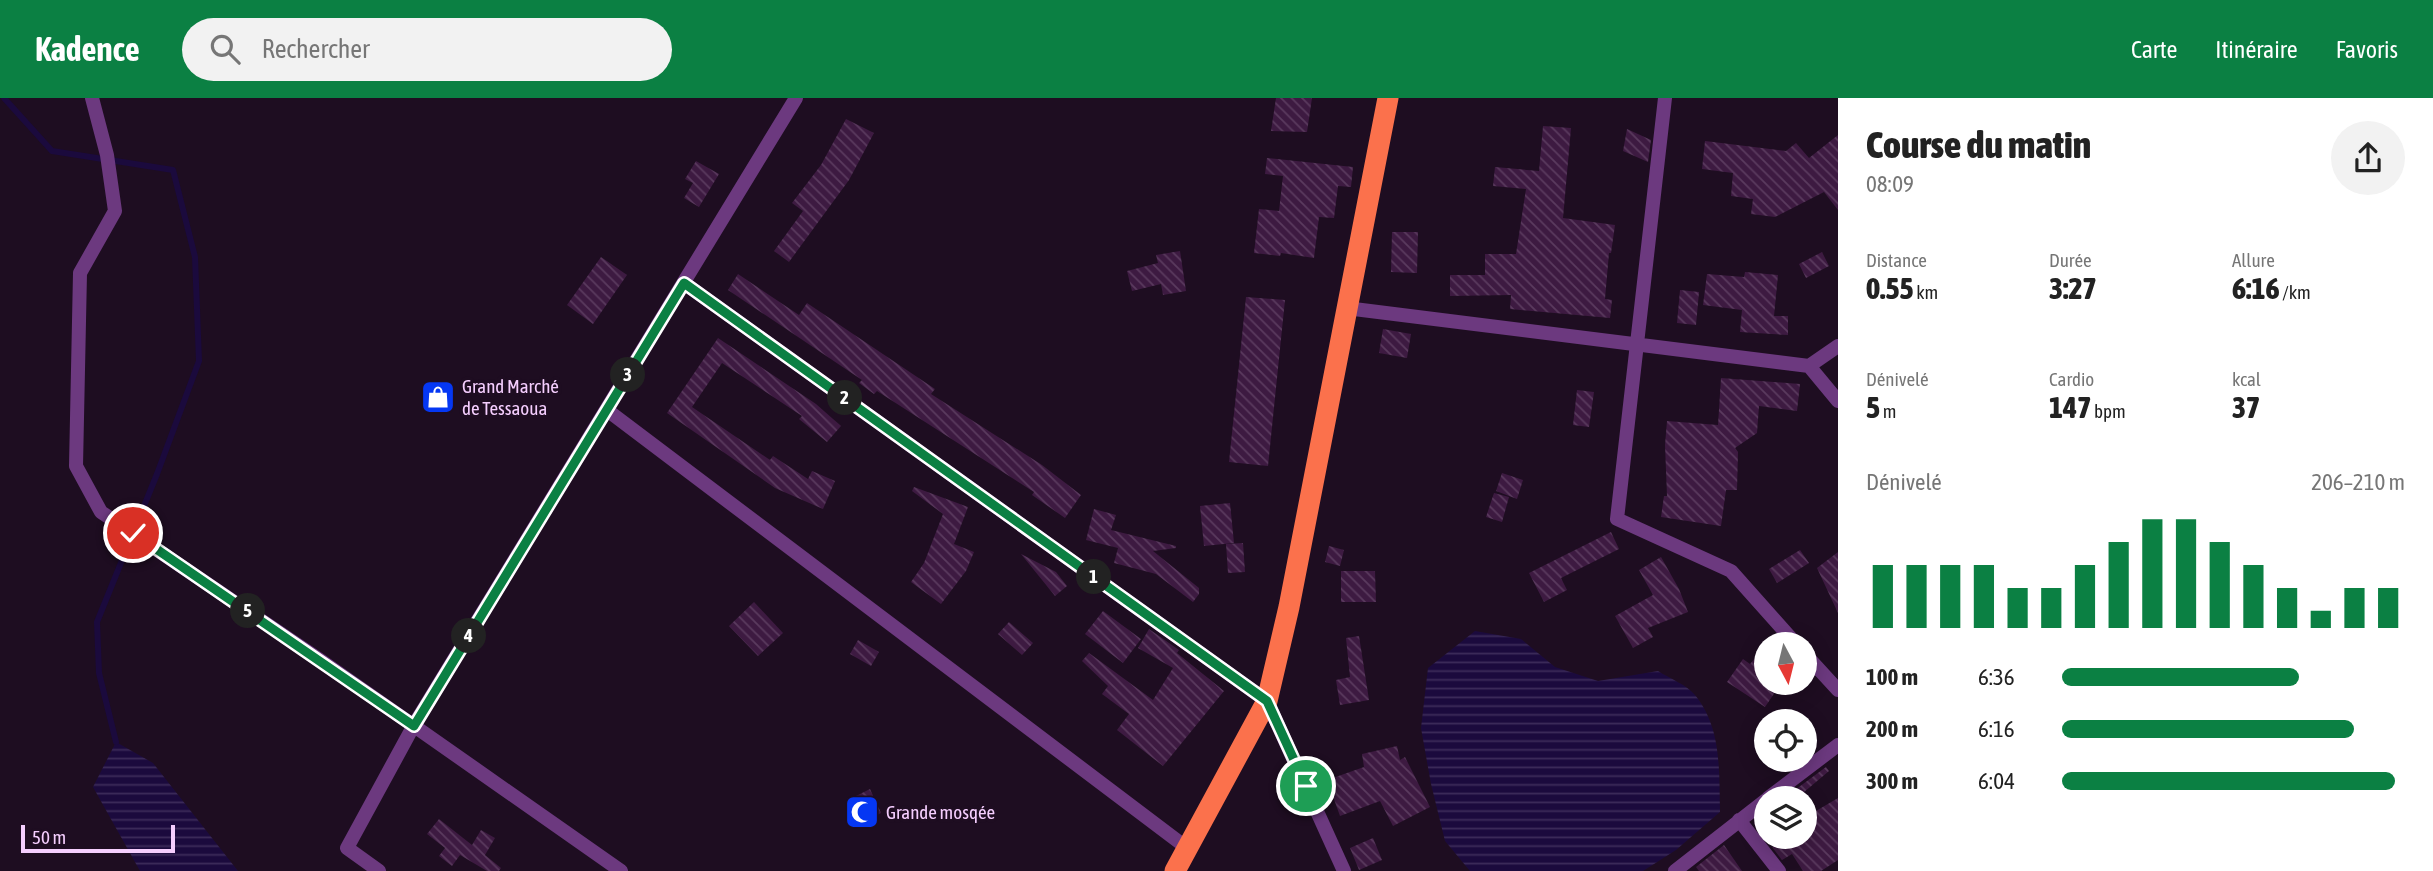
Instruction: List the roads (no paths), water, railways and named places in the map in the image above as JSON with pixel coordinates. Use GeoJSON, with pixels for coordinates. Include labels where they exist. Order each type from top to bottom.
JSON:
{"type":"FeatureCollection","features":[{"type":"Feature","properties":{"kind":"highway"},"geometry":{"type":"LineString","coordinates":[[1175,871],[1267,701],[1289,607],[1388,98]]}},
{"type":"Feature","properties":{"kind":"street"},"geometry":{"type":"LineString","coordinates":[[92,98],[107,155],[115,211],[80,273],[76,466],[101,512],[621,871]]}},
{"type":"Feature","properties":{"kind":"street"},"geometry":{"type":"LineString","coordinates":[[379,871],[346,848],[414,726],[796,98]]}},
{"type":"Feature","properties":{"kind":"street"},"geometry":{"type":"LineString","coordinates":[[1665,98],[1617,519],[1731,571],[1785,632]]}},
{"type":"Feature","properties":{"kind":"street"},"geometry":{"type":"LineString","coordinates":[[684,283],[1267,701],[1344,871]]}},
{"type":"Feature","properties":{"kind":"street"},"geometry":{"type":"LineString","coordinates":[[1346,308],[1809,366],[1838,346]]}},
{"type":"Feature","properties":{"kind":"street"},"geometry":{"type":"LineString","coordinates":[[1809,366],[1838,401]]}},
{"type":"Feature","properties":{"kind":"street"},"geometry":{"type":"LineString","coordinates":[[607,410],[1188,848]]}},
{"type":"Feature","properties":{"kind":"street"},"geometry":{"type":"LineString","coordinates":[[1817,667],[1838,690]]}},
{"type":"Feature","properties":{"kind":"street"},"geometry":{"type":"LineString","coordinates":[[1784,786],[1838,745]]}},
{"type":"Feature","properties":{"kind":"street"},"geometry":{"type":"LineString","coordinates":[[1675,871],[1754,809]]}},
{"type":"Feature","properties":{"kind":"street"},"geometry":{"type":"LineString","coordinates":[[1739,820],[1779,871]]}},
{"type":"Feature","properties":{"kind":"waterway"},"geometry":{"type":"LineString","coordinates":[[4,98],[52,151],[173,170],[195,257],[199,361],[97,622],[99,673],[116,742]]}},
{"type":"Feature","properties":{"kind":"place","name":"Grand Marché de Tessaoua"},"geometry":{"type":"Point","coordinates":[438,397]}},
{"type":"Feature","properties":{"kind":"place","name":"Grande mosqée"},"geometry":{"type":"Point","coordinates":[862,812]}}]}
